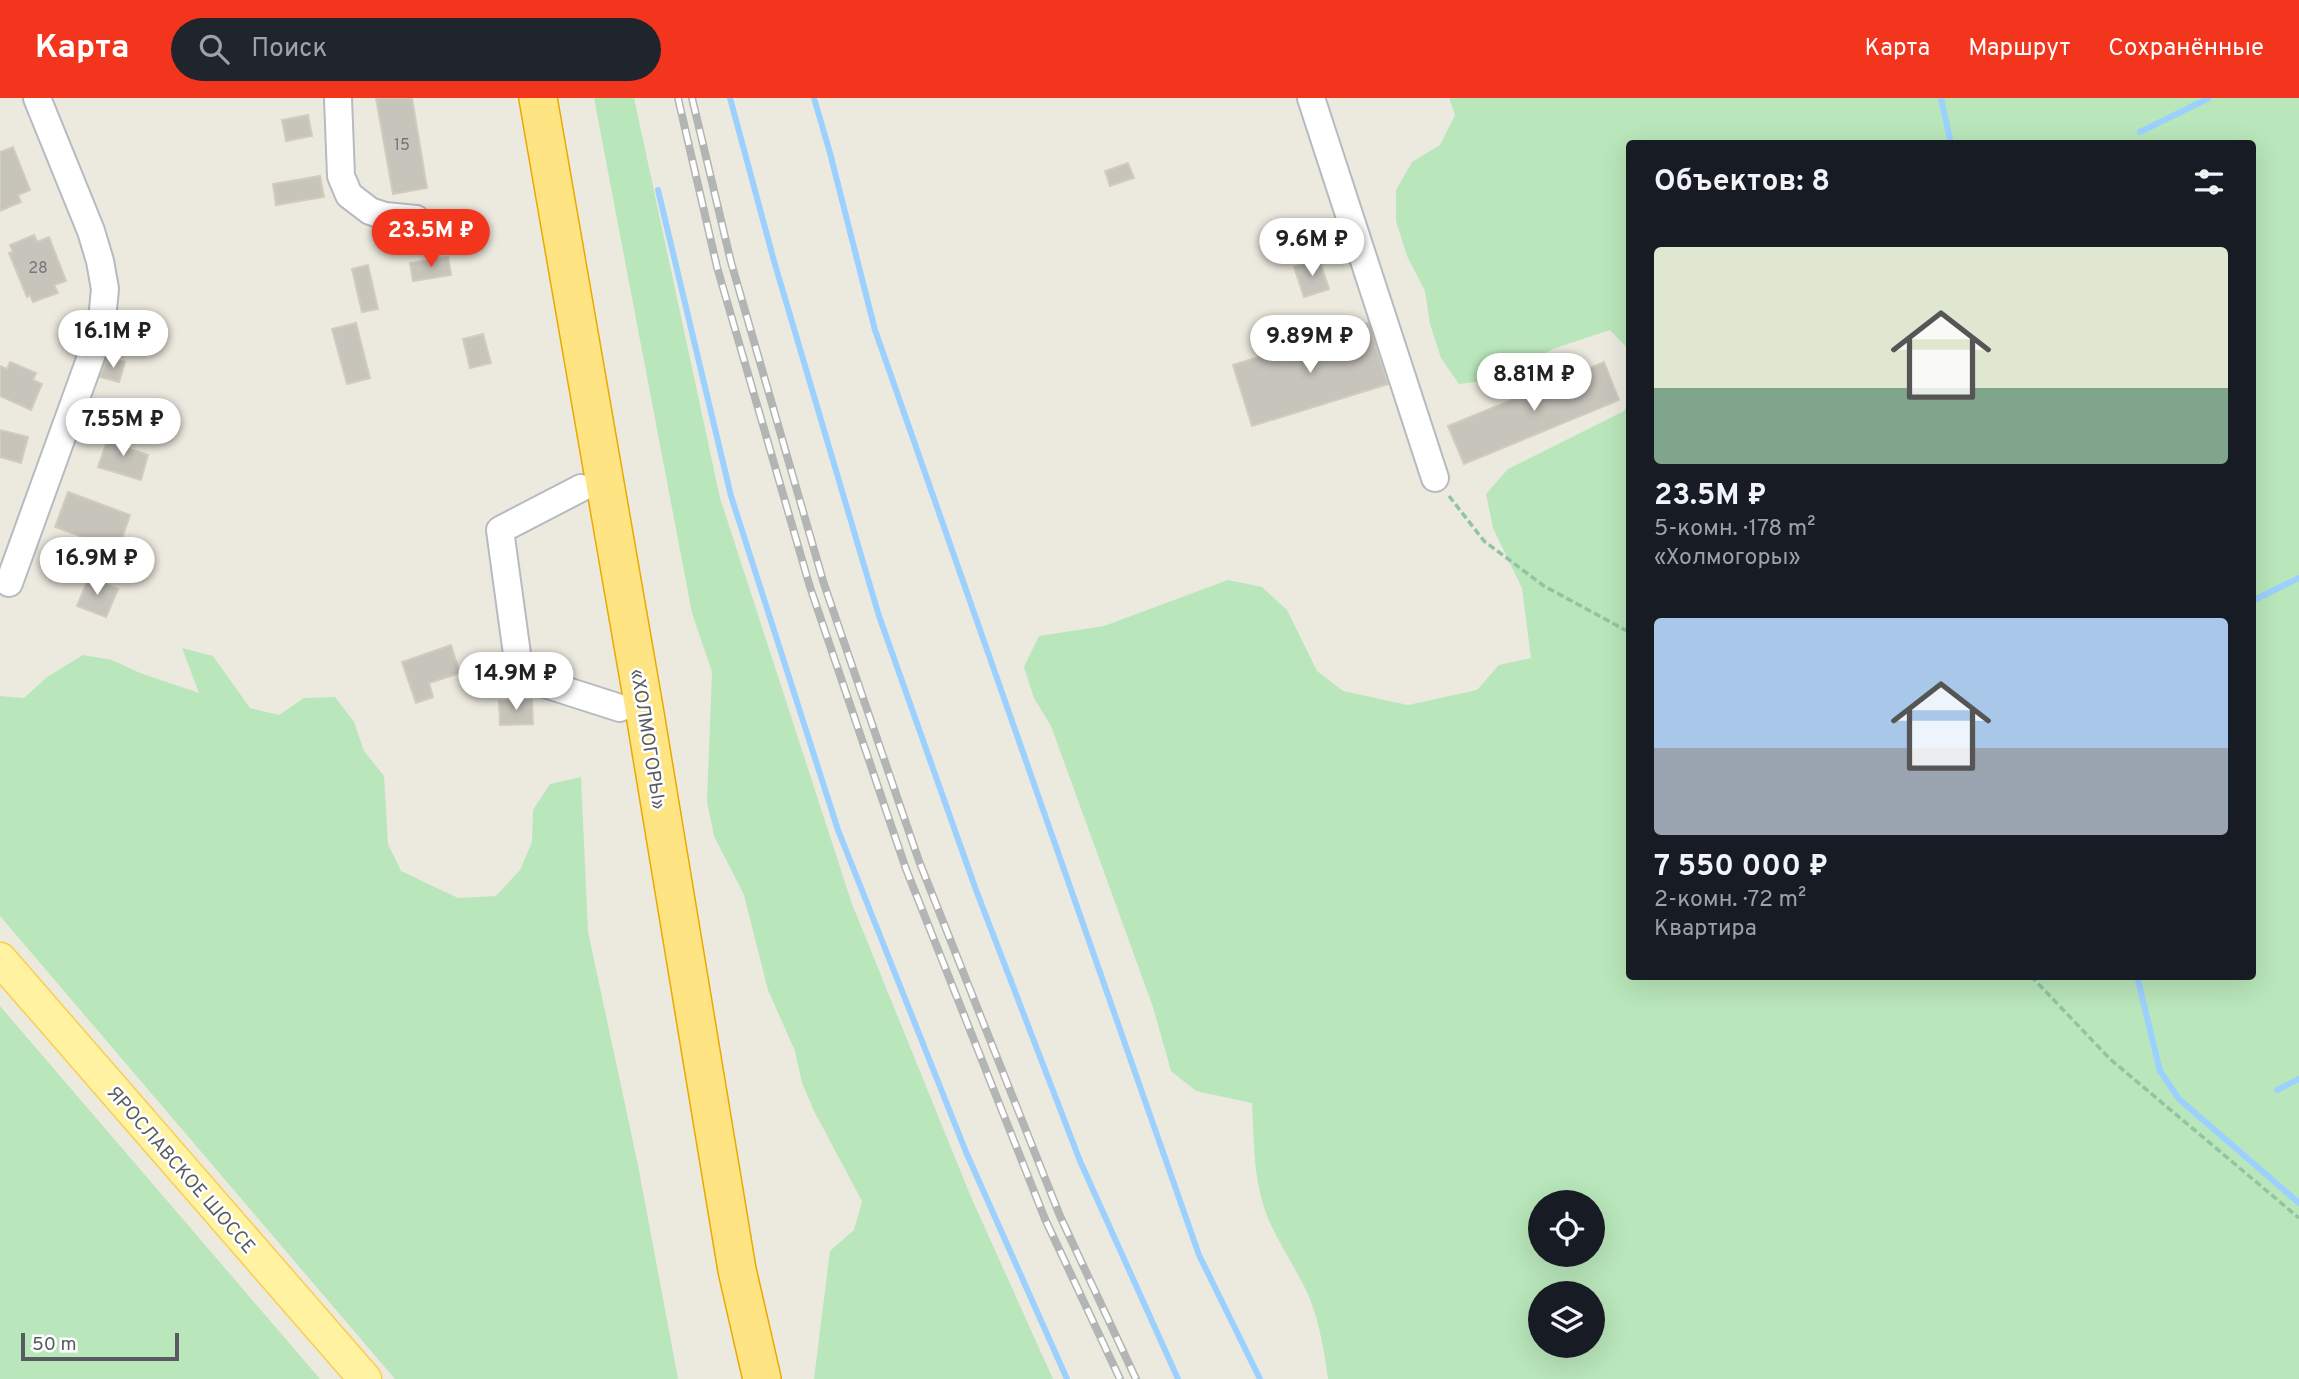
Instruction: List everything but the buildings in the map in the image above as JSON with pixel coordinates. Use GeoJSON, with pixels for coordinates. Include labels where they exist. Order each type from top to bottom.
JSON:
{"type":"FeatureCollection","features":[{"type":"Feature","properties":{"kind":"highway","name":"«ХОЛМОГОРЫ»"},"geometry":{"type":"LineString","coordinates":[[513,98],[620,708],[713,1272],[737,1379]]}},
{"type":"Feature","properties":{"kind":"highway","name":"«ХОЛМОГОРЫ»"},"geometry":{"type":"LineString","coordinates":[[538,98],[642,695],[735,1256],[762,1379]]}},
{"type":"Feature","properties":{"kind":"main road","name":"ЯРОСЛАВСКОЕ ШОССЕ"},"geometry":{"type":"LineString","coordinates":[[0,959],[365,1379]]}},
{"type":"Feature","properties":{"kind":"street"},"geometry":{"type":"LineString","coordinates":[[9,583],[101,329],[106,289],[91,231],[37,98]]}},
{"type":"Feature","properties":{"kind":"street"},"geometry":{"type":"LineString","coordinates":[[338,98],[341,176],[349,195],[370,211],[385,216],[416,219]]}},
{"type":"Feature","properties":{"kind":"street"},"geometry":{"type":"LineString","coordinates":[[1311,98],[1435,478]]}},
{"type":"Feature","properties":{"kind":"street"},"geometry":{"type":"LineString","coordinates":[[581,488],[500,530],[520,676],[620,708]]}},
{"type":"Feature","properties":{"kind":"path"},"geometry":{"type":"LineString","coordinates":[[1435,478],[1484,541],[1544,586],[1626,630]]}},
{"type":"Feature","properties":{"kind":"path"},"geometry":{"type":"LineString","coordinates":[[2035,980],[2110,1059],[2299,1218]]}},
{"type":"Feature","properties":{"kind":"green space"},"geometry":{"type":"Polygon","coordinates":[[[594,98],[634,98],[720,498],[852,904],[971,1197],[1053,1379],[814,1379],[830,1251],[854,1230],[862,1201],[802,1083],[795,1051],[768,990],[744,895],[714,836],[707,802],[712,672],[692,613],[594,98]]]}},
{"type":"Feature","properties":{"kind":"green space"},"geometry":{"type":"Polygon","coordinates":[[[1449,98],[2299,98],[2299,1379],[1328,1379],[1323,1344],[1313,1307],[1271,1226],[1263,1204],[1256,1167],[1252,1103],[1196,1091],[1171,1071],[1153,1007],[1051,726],[1034,698],[1024,667],[1039,636],[1104,626],[1228,580],[1262,587],[1287,610],[1317,671],[1343,691],[1408,705],[1477,690],[1499,665],[1531,658],[1522,588],[1493,528],[1486,494],[1508,469],[1626,408],[1626,980],[2256,980],[2256,140],[1626,140],[1626,347],[1610,330],[1553,349],[1492,380],[1459,384],[1441,358],[1430,324],[1425,291],[1407,256],[1396,221],[1396,190],[1412,162],[1440,145],[1455,115],[1449,98]]]}},
{"type":"Feature","properties":{"kind":"green space"},"geometry":{"type":"Polygon","coordinates":[[[182,648],[213,656],[250,708],[279,715],[304,698],[335,697],[354,722],[364,751],[384,776],[388,844],[401,871],[458,898],[496,896],[520,870],[532,842],[533,810],[550,784],[581,777],[588,932],[638,1165],[678,1379],[395,1379],[0,916],[0,696],[24,698],[47,677],[83,655],[112,660],[140,673],[199,693],[182,648]]]}},
{"type":"Feature","properties":{"kind":"green space"},"geometry":{"type":"Polygon","coordinates":[[[0,1006],[320,1379],[0,1379],[0,1006]]]}},
{"type":"Feature","properties":{"kind":"waterway"},"geometry":{"type":"LineString","coordinates":[[730,98],[774,261],[879,616],[976,890],[1080,1161],[1178,1379]]}},
{"type":"Feature","properties":{"kind":"waterway"},"geometry":{"type":"LineString","coordinates":[[814,98],[875,330],[1199,1255],[1260,1379]]}},
{"type":"Feature","properties":{"kind":"waterway"},"geometry":{"type":"LineString","coordinates":[[1941,98],[1950,140]]}},
{"type":"Feature","properties":{"kind":"waterway"},"geometry":{"type":"LineString","coordinates":[[2140,132],[2209,98]]}},
{"type":"Feature","properties":{"kind":"waterway"},"geometry":{"type":"LineString","coordinates":[[658,190],[731,496],[838,830],[966,1152],[1067,1379]]}},
{"type":"Feature","properties":{"kind":"waterway"},"geometry":{"type":"LineString","coordinates":[[2256,599],[2299,578]]}},
{"type":"Feature","properties":{"kind":"waterway"},"geometry":{"type":"LineString","coordinates":[[2138,980],[2160,1071],[2179,1099],[2299,1203]]}},
{"type":"Feature","properties":{"kind":"waterway"},"geometry":{"type":"LineString","coordinates":[[2277,1090],[2299,1079]]}},
{"type":"Feature","properties":{"kind":"railway"},"geometry":{"type":"LineString","coordinates":[[678,98],[717,267],[810,587],[906,869],[1045,1219],[1120,1379]]}},
{"type":"Feature","properties":{"kind":"railway"},"geometry":{"type":"LineString","coordinates":[[692,98],[731,262],[824,584],[919,861],[1060,1216],[1136,1379]]}}]}
